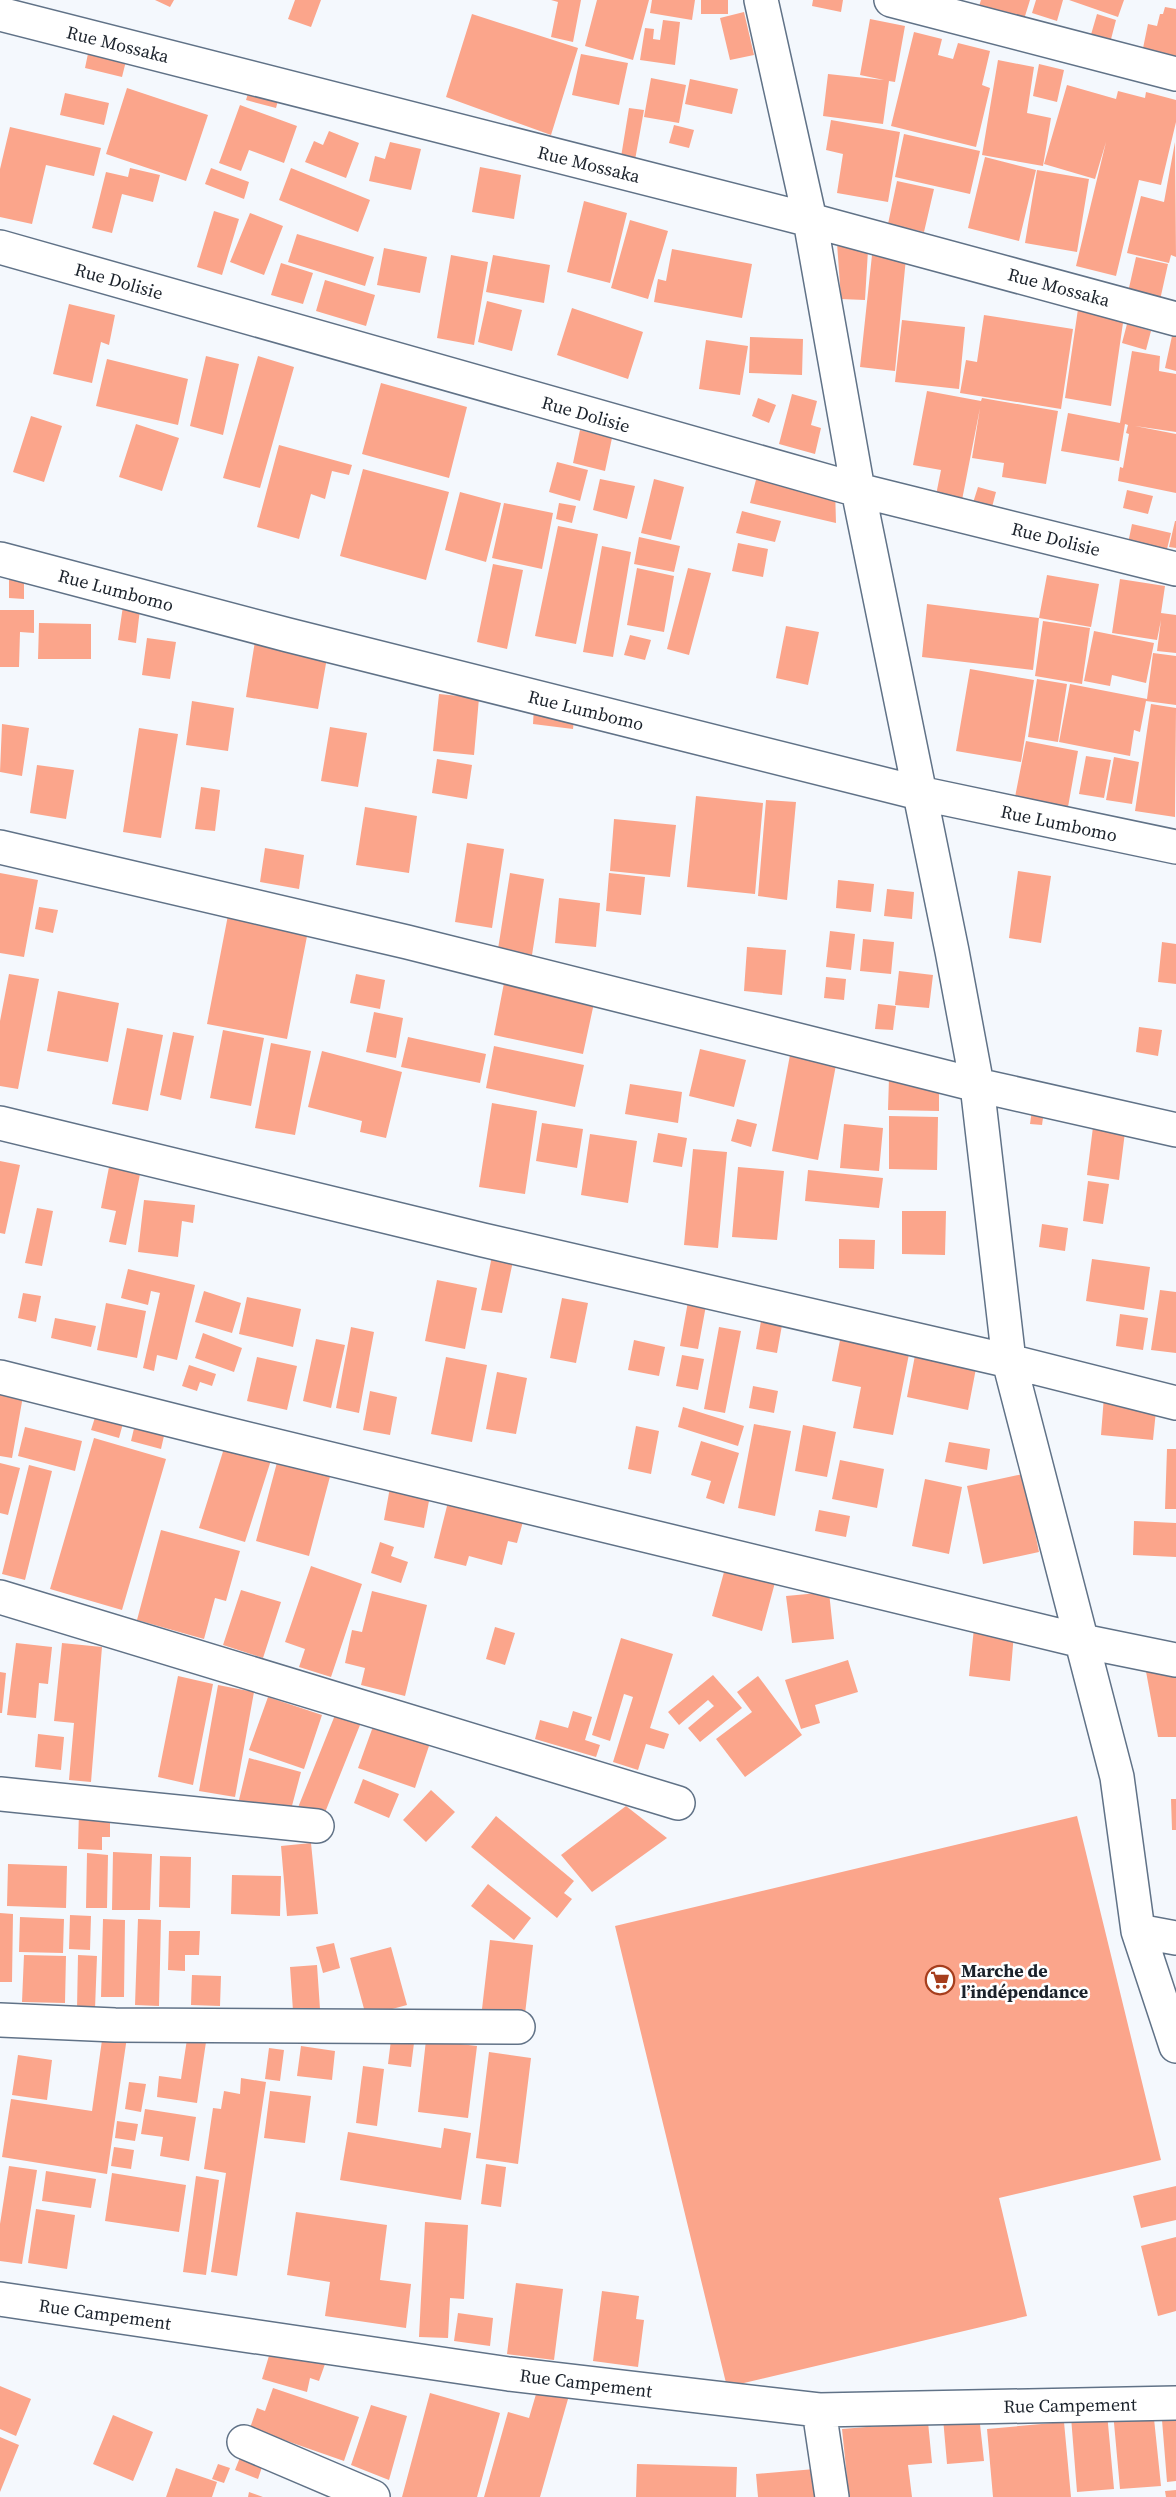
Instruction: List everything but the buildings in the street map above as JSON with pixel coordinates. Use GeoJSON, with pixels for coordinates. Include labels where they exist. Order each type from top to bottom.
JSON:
{"type":"FeatureCollection","features":[{"type":"Feature","properties":{"kind":"street"},"geometry":{"type":"LineString","coordinates":[[761,0],[810,220],[858,490],[977,1085],[1009,1361],[1117,1777],[1138,1931],[1176,2046]]}},
{"type":"Feature","properties":{"kind":"street"},"geometry":{"type":"LineString","coordinates":[[891,0],[1176,74]]}},
{"type":"Feature","properties":{"kind":"street","name":"Rue Mossaka"},"geometry":{"type":"LineString","coordinates":[[0,14],[810,220],[1176,319]]}},
{"type":"Feature","properties":{"kind":"street","name":"Rue Dolisie"},"geometry":{"type":"LineString","coordinates":[[0,247],[858,490],[1176,569]]}},
{"type":"Feature","properties":{"kind":"street","name":"Rue Lumbomo"},"geometry":{"type":"LineString","coordinates":[[0,559],[299,638],[920,794],[1176,848]]}},
{"type":"Feature","properties":{"kind":"street"},"geometry":{"type":"LineString","coordinates":[[0,847],[407,942],[977,1085],[1176,1130]]}},
{"type":"Feature","properties":{"kind":"street"},"geometry":{"type":"LineString","coordinates":[[0,1123],[483,1240],[1009,1361],[1176,1403]]}},
{"type":"Feature","properties":{"kind":"street"},"geometry":{"type":"LineString","coordinates":[[0,1377],[1082,1641],[1176,1660]]}},
{"type":"Feature","properties":{"kind":"street"},"geometry":{"type":"LineString","coordinates":[[0,1597],[678,1803]]}},
{"type":"Feature","properties":{"kind":"street"},"geometry":{"type":"LineString","coordinates":[[0,1794],[317,1826]]}},
{"type":"Feature","properties":{"kind":"street"},"geometry":{"type":"LineString","coordinates":[[1138,1931],[1176,1938]]}},
{"type":"Feature","properties":{"kind":"street"},"geometry":{"type":"LineString","coordinates":[[0,2020],[115,2025],[518,2027]]}},
{"type":"Feature","properties":{"kind":"street","name":"Rue Campement"},"geometry":{"type":"LineString","coordinates":[[0,2299],[509,2374],[819,2410],[1176,2403]]}},
{"type":"Feature","properties":{"kind":"street"},"geometry":{"type":"LineString","coordinates":[[819,2410],[832,2497]]}},
{"type":"Feature","properties":{"kind":"street"},"geometry":{"type":"LineString","coordinates":[[244,2442],[373,2497]]}},
{"type":"Feature","properties":{"kind":"place","name":"Marche de l’indépendance"},"geometry":{"type":"Point","coordinates":[940,1980]}}]}
